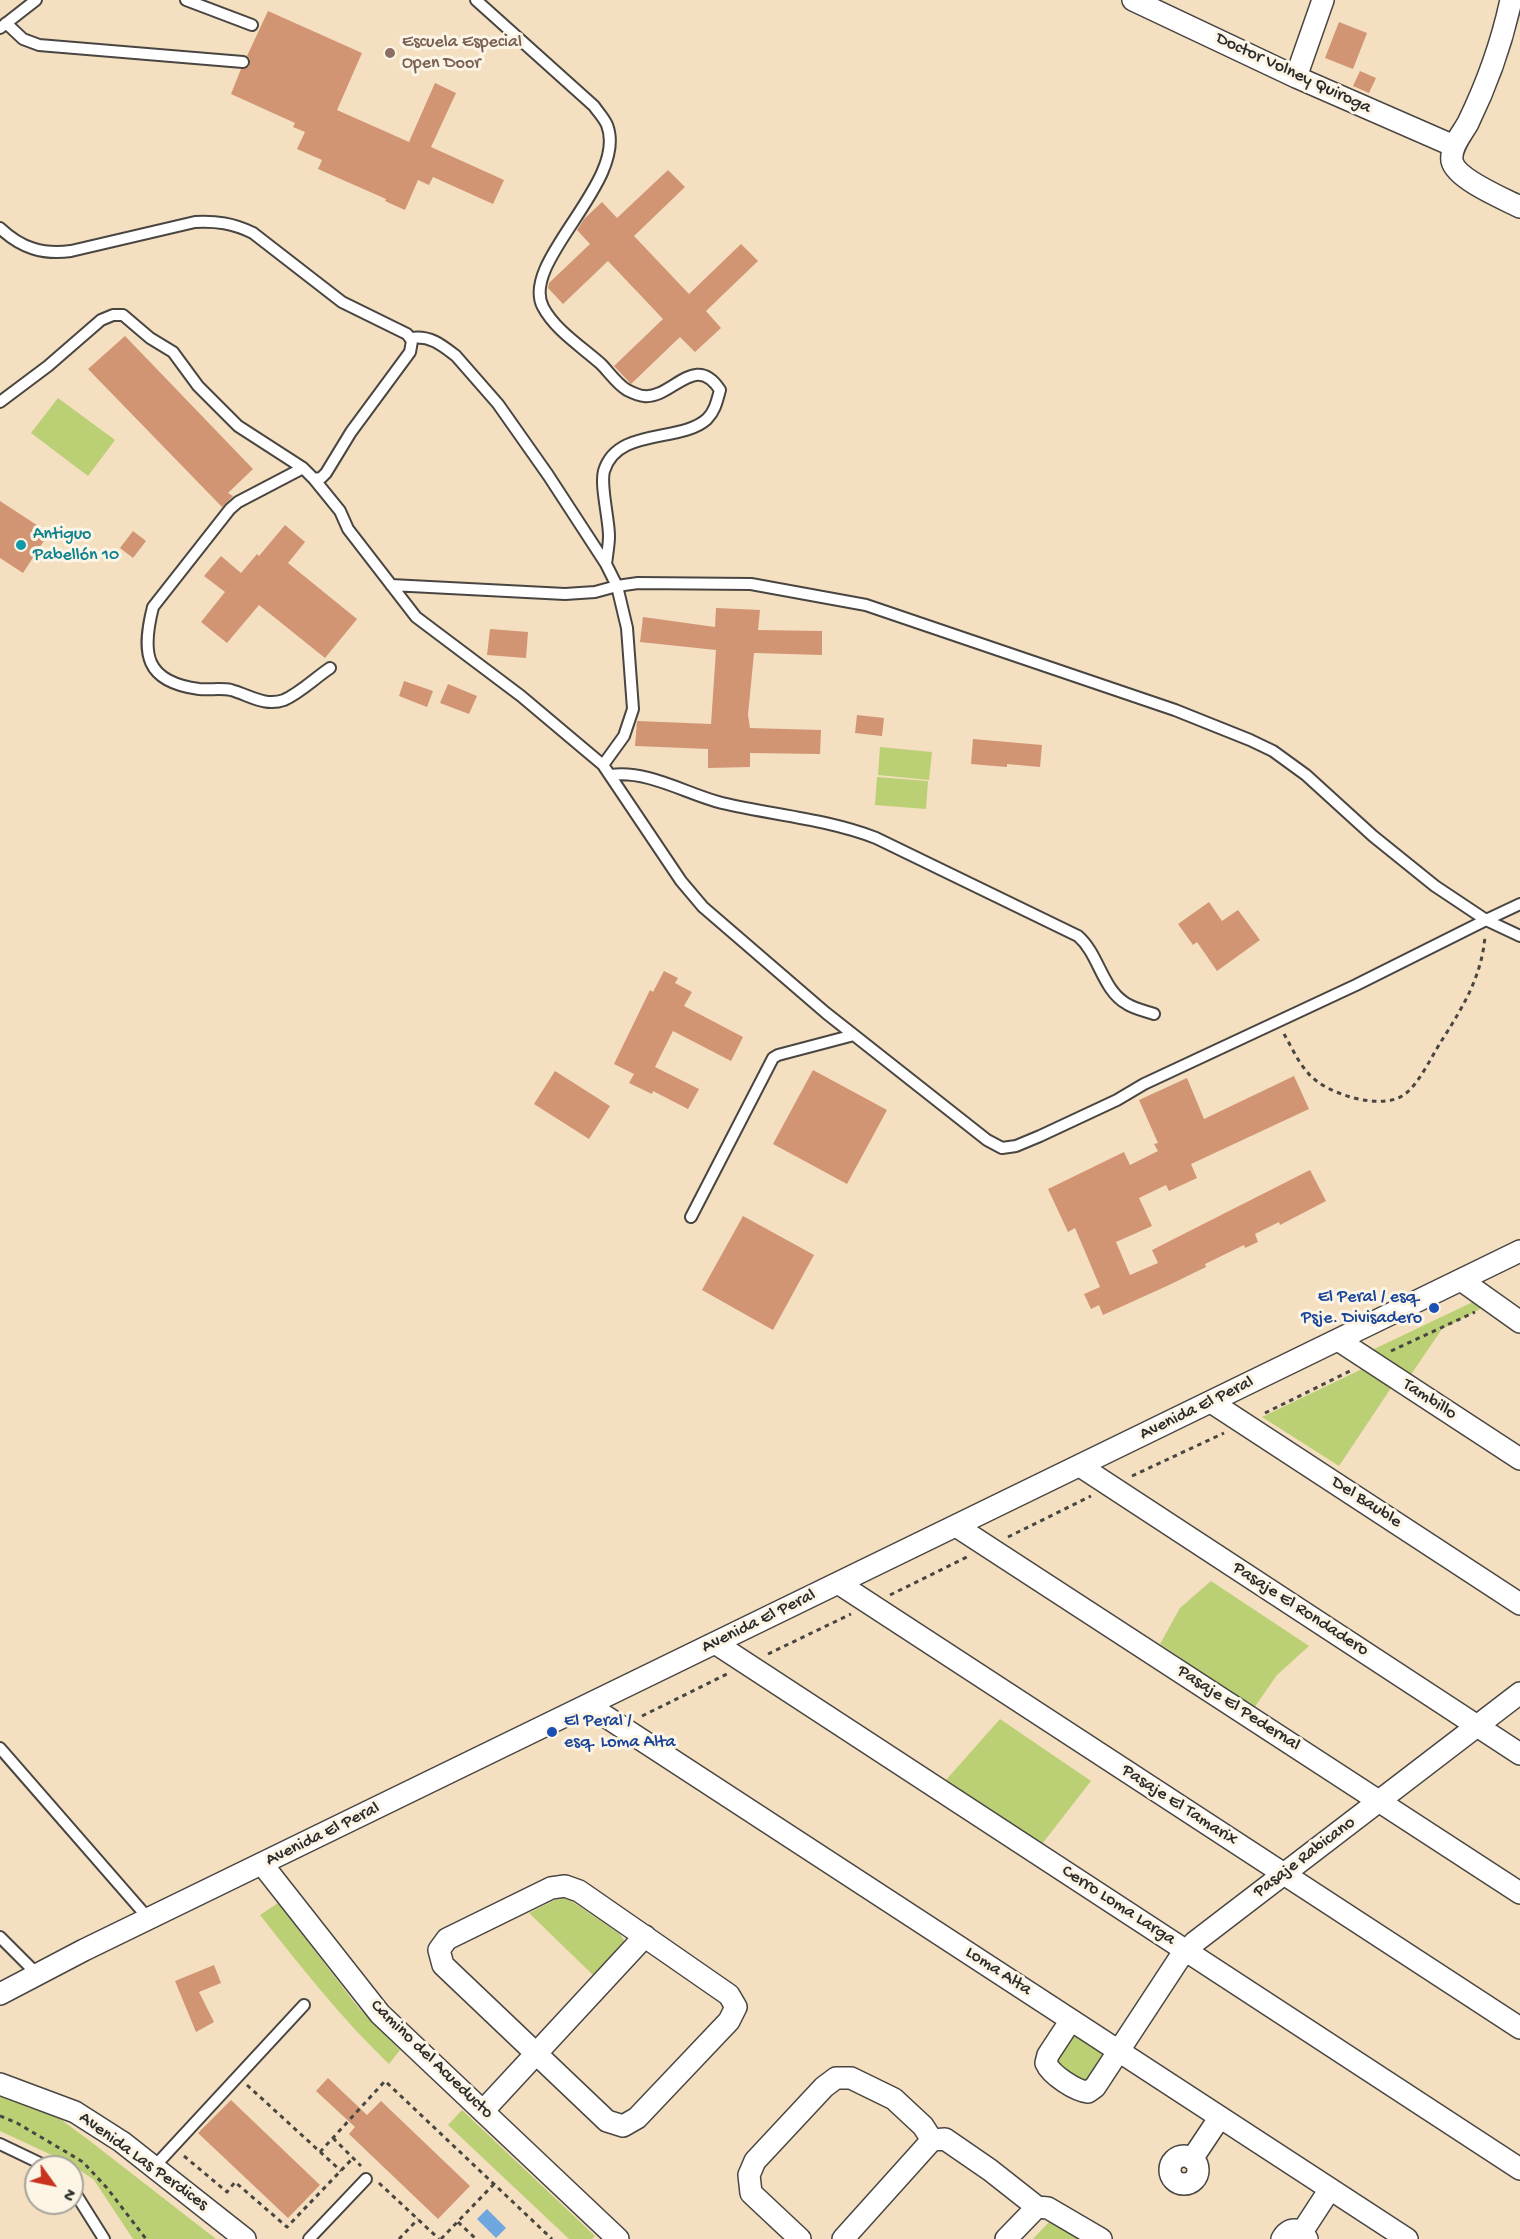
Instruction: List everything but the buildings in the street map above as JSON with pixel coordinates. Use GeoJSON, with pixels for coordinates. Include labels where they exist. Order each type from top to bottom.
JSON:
{"type":"FeatureCollection","features":[{"type":"Feature","properties":{"kind":"street","name":"Doctor Volney Quiroga"},"geometry":{"type":"LineString","coordinates":[[1133,0],[1296,77],[1454,147]]}},
{"type":"Feature","properties":{"kind":"street"},"geometry":{"type":"LineString","coordinates":[[1296,77],[1323,0]]}},
{"type":"Feature","properties":{"kind":"street"},"geometry":{"type":"LineString","coordinates":[[1511,0],[1491,68],[1454,147],[1452,161],[1458,172],[1471,182],[1520,207]]}},
{"type":"Feature","properties":{"kind":"street","name":"Avenida El Peral"},"geometry":{"type":"LineString","coordinates":[[0,1994],[149,1919],[1520,1251]]}},
{"type":"Feature","properties":{"kind":"street"},"geometry":{"type":"LineString","coordinates":[[1461,1280],[1520,1322]]}},
{"type":"Feature","properties":{"kind":"street","name":"Tambillo"},"geometry":{"type":"LineString","coordinates":[[1338,1340],[1520,1459]]}},
{"type":"Feature","properties":{"kind":"street","name":"Del Bauble"},"geometry":{"type":"LineString","coordinates":[[1211,1402],[1520,1604]]}},
{"type":"Feature","properties":{"kind":"street","name":"Pasaje El Rondadero"},"geometry":{"type":"LineString","coordinates":[[1080,1466],[1520,1754]]}},
{"type":"Feature","properties":{"kind":"street","name":"Pasaje El Pedernal"},"geometry":{"type":"LineString","coordinates":[[956,1526],[1520,1893]]}},
{"type":"Feature","properties":{"kind":"street","name":"Pasaje El Tamarix"},"geometry":{"type":"LineString","coordinates":[[838,1583],[1520,2028]]}},
{"type":"Feature","properties":{"kind":"street","name":"Cerro Loma Larga"},"geometry":{"type":"LineString","coordinates":[[715,1643],[1520,2169]]}},
{"type":"Feature","properties":{"kind":"street","name":"Pasaje Rabicano"},"geometry":{"type":"LineString","coordinates":[[1071,2020],[1048,2055],[1046,2063],[1051,2071],[1084,2092],[1092,2090],[1186,1951],[1204,1934],[1520,1693]]}},
{"type":"Feature","properties":{"kind":"street","name":"Loma Alta"},"geometry":{"type":"LineString","coordinates":[[588,1705],[1407,2239]]}},
{"type":"Feature","properties":{"kind":"street","name":"Camino del Acueducto"},"geometry":{"type":"LineString","coordinates":[[262,1864],[380,2014],[618,2239]]}},
{"type":"Feature","properties":{"kind":"street"},"geometry":{"type":"LineString","coordinates":[[565,1886],[579,1891],[645,1936],[729,1995],[736,2007],[729,2021],[637,2118],[623,2126],[608,2121],[443,1965],[439,1950],[447,1939],[550,1888],[565,1886]]}},
{"type":"Feature","properties":{"kind":"street"},"geometry":{"type":"LineString","coordinates":[[483,2111],[645,1936]]}},
{"type":"Feature","properties":{"kind":"street"},"geometry":{"type":"LineString","coordinates":[[800,2239],[751,2193],[749,2175],[755,2161],[824,2087],[836,2078],[851,2078],[894,2099],[923,2126],[932,2140]]}},
{"type":"Feature","properties":{"kind":"street","name":"Avenida Las Perdices"},"geometry":{"type":"LineString","coordinates":[[0,2084],[75,2112],[122,2142],[245,2239]]}},
{"type":"Feature","properties":{"kind":"street"},"geometry":{"type":"LineString","coordinates":[[1192,2159],[1220,2117]]}},
{"type":"Feature","properties":{"kind":"street"},"geometry":{"type":"LineString","coordinates":[[843,2239],[932,2140],[945,2139],[990,2170],[1037,2207],[1048,2208],[1101,2239]]}},
{"type":"Feature","properties":{"kind":"street"},"geometry":{"type":"LineString","coordinates":[[1282,2239],[1289,2231],[1298,2230],[1305,2236],[1330,2189]]}},
{"type":"Feature","properties":{"kind":"street"},"geometry":{"type":"LineString","coordinates":[[1006,2239],[1037,2207]]}},
{"type":"Feature","properties":{"kind":"lane"},"geometry":{"type":"LineString","coordinates":[[36,0],[3,25],[23,39],[39,45],[243,62]]}},
{"type":"Feature","properties":{"kind":"lane"},"geometry":{"type":"LineString","coordinates":[[186,0],[252,25]]}},
{"type":"Feature","properties":{"kind":"lane"},"geometry":{"type":"LineString","coordinates":[[476,0],[594,106],[607,125],[609,142],[607,161],[584,205],[563,235],[545,272],[538,290],[543,306],[557,324],[627,390],[645,397],[691,376],[703,375],[714,381],[720,390],[716,406],[706,420],[690,427],[629,444],[620,448],[608,461],[603,473],[609,537],[606,564]]}},
{"type":"Feature","properties":{"kind":"lane"},"geometry":{"type":"LineString","coordinates":[[0,228],[26,247],[51,253],[187,223],[226,222],[253,233],[342,302],[401,330],[411,338],[413,344],[410,352],[351,432],[326,473],[321,478],[314,478]]}},
{"type":"Feature","properties":{"kind":"lane"},"geometry":{"type":"LineString","coordinates":[[0,402],[48,366],[104,318],[112,315],[123,315],[150,338],[173,352],[198,386],[238,426],[303,468],[314,478],[340,511],[348,529],[424,624],[521,696],[603,765],[681,881],[703,907],[854,1035],[987,1140],[1002,1148],[1016,1146],[1040,1136],[1117,1100],[1144,1083],[1356,985],[1520,904]]}},
{"type":"Feature","properties":{"kind":"lane"},"geometry":{"type":"LineString","coordinates":[[411,338],[431,339],[456,356],[504,413],[548,474],[606,564],[617,586],[627,628],[633,709],[624,736],[603,765]]}},
{"type":"Feature","properties":{"kind":"lane"},"geometry":{"type":"LineString","coordinates":[[303,468],[238,502],[230,509],[153,607],[148,626],[148,658],[160,676],[182,687],[230,690],[262,702],[272,703],[285,699],[330,668]]}},
{"type":"Feature","properties":{"kind":"lane"},"geometry":{"type":"LineString","coordinates":[[391,585],[565,594],[595,592],[638,583],[751,584],[866,605],[1175,710],[1250,740],[1306,775],[1416,871],[1485,920],[1520,936]]}},
{"type":"Feature","properties":{"kind":"lane"},"geometry":{"type":"LineString","coordinates":[[611,775],[639,776],[721,802],[848,829],[876,838],[1078,936],[1090,949],[1106,981],[1119,999],[1154,1014]]}},
{"type":"Feature","properties":{"kind":"lane"},"geometry":{"type":"LineString","coordinates":[[691,1218],[773,1059],[778,1055],[854,1035]]}},
{"type":"Feature","properties":{"kind":"lane"},"geometry":{"type":"LineString","coordinates":[[0,1748],[149,1919]]}},
{"type":"Feature","properties":{"kind":"lane"},"geometry":{"type":"LineString","coordinates":[[0,1936],[37,1974]]}},
{"type":"Feature","properties":{"kind":"lane"},"geometry":{"type":"LineString","coordinates":[[154,2167],[304,2005]]}},
{"type":"Feature","properties":{"kind":"lane"},"geometry":{"type":"LineString","coordinates":[[0,2144],[24,2156]]}},
{"type":"Feature","properties":{"kind":"lane"},"geometry":{"type":"LineString","coordinates":[[309,2239],[366,2179]]}},
{"type":"Feature","properties":{"kind":"lane"},"geometry":{"type":"LineString","coordinates":[[84,2207],[104,2239]]}},
{"type":"Feature","properties":{"kind":"path"},"geometry":{"type":"LineString","coordinates":[[1276,1022],[1308,1074],[1334,1091],[1361,1100],[1389,1101],[1405,1095],[1416,1082],[1473,987],[1483,956],[1485,920]]}},
{"type":"Feature","properties":{"kind":"path"},"geometry":{"type":"LineString","coordinates":[[620,1726],[1110,1486],[1494,1304]]}},
{"type":"Feature","properties":{"kind":"path"},"geometry":{"type":"LineString","coordinates":[[238,2077],[341,2170]]}},
{"type":"Feature","properties":{"kind":"path"},"geometry":{"type":"LineString","coordinates":[[320,2151],[385,2081],[549,2238]]}},
{"type":"Feature","properties":{"kind":"path"},"geometry":{"type":"LineString","coordinates":[[0,2116],[17,2123],[83,2162],[107,2188],[146,2239]]}},
{"type":"Feature","properties":{"kind":"path"},"geometry":{"type":"LineString","coordinates":[[333,2138],[361,2166]]}},
{"type":"Feature","properties":{"kind":"path"},"geometry":{"type":"LineString","coordinates":[[173,2147],[228,2192],[235,2182],[287,2227],[353,2158]]}},
{"type":"Feature","properties":{"kind":"path"},"geometry":{"type":"LineString","coordinates":[[378,2182],[440,2239],[494,2184]]}},
{"type":"Feature","properties":{"kind":"path"},"geometry":{"type":"LineString","coordinates":[[399,2239],[418,2219]]}},
{"type":"Feature","properties":{"kind":"path"},"geometry":{"type":"LineString","coordinates":[[458,2222],[476,2239]]}},
{"type":"Feature","properties":{"kind":"green space"},"geometry":{"type":"Polygon","coordinates":[[[58,398],[115,440],[88,476],[31,433],[58,398]]]}},
{"type":"Feature","properties":{"kind":"green space"},"geometry":{"type":"Polygon","coordinates":[[[880,747],[932,752],[929,780],[878,775],[880,747]]]}},
{"type":"Feature","properties":{"kind":"green space"},"geometry":{"type":"Polygon","coordinates":[[[877,777],[928,781],[926,809],[875,805],[877,777]]]}},
{"type":"Feature","properties":{"kind":"green space"},"geometry":{"type":"Polygon","coordinates":[[[1475,1301],[1484,1307],[1442,1329],[1410,1376],[1370,1351],[1475,1301]]]}},
{"type":"Feature","properties":{"kind":"green space"},"geometry":{"type":"Polygon","coordinates":[[[1362,1369],[1391,1388],[1339,1466],[1262,1417],[1362,1369]]]}},
{"type":"Feature","properties":{"kind":"green space"},"geometry":{"type":"Polygon","coordinates":[[[1211,1581],[1309,1646],[1277,1675],[1254,1708],[1160,1644],[1180,1608],[1211,1581]]]}},
{"type":"Feature","properties":{"kind":"green space"},"geometry":{"type":"Polygon","coordinates":[[[1000,1719],[1091,1781],[1042,1844],[946,1780],[1000,1719]]]}},
{"type":"Feature","properties":{"kind":"green space"},"geometry":{"type":"Polygon","coordinates":[[[567,1898],[620,1934],[625,1942],[623,1948],[596,1978],[529,1913],[555,1900],[567,1898]]]}},
{"type":"Feature","properties":{"kind":"green space"},"geometry":{"type":"Polygon","coordinates":[[[278,1903],[357,2006],[400,2050],[389,2064],[338,2010],[260,1915],[278,1903]]]}},
{"type":"Feature","properties":{"kind":"green space"},"geometry":{"type":"Polygon","coordinates":[[[1069,2030],[1108,2056],[1087,2087],[1048,2061],[1069,2030]]]}},
{"type":"Feature","properties":{"kind":"green space"},"geometry":{"type":"Polygon","coordinates":[[[0,2093],[56,2116],[216,2239],[133,2239],[94,2180],[84,2173],[84,2155],[52,2155],[0,2131],[0,2093]]]}},
{"type":"Feature","properties":{"kind":"green space"},"geometry":{"type":"Polygon","coordinates":[[[462,2110],[595,2236],[592,2239],[569,2239],[448,2125],[462,2110]]]}},
{"type":"Feature","properties":{"kind":"green space"},"geometry":{"type":"Polygon","coordinates":[[[1051,2220],[1079,2239],[1033,2239],[1051,2220]]]}},
{"type":"Feature","properties":{"kind":"water"},"geometry":{"type":"Polygon","coordinates":[[[487,2209],[506,2228],[496,2238],[477,2219],[487,2209]]]}},
{"type":"Feature","properties":{"kind":"place","name":"Escuela Especial Open Door"},"geometry":{"type":"Point","coordinates":[390,53]}},
{"type":"Feature","properties":{"kind":"place","name":"Antiguo Pabellón 10"},"geometry":{"type":"Point","coordinates":[21,545]}},
{"type":"Feature","properties":{"kind":"place","name":"El Peral / esq. Psje. Divisadero"},"geometry":{"type":"Point","coordinates":[1434,1308]}},
{"type":"Feature","properties":{"kind":"place","name":"El Peral / esq. Loma Alta"},"geometry":{"type":"Point","coordinates":[552,1732]}}]}
